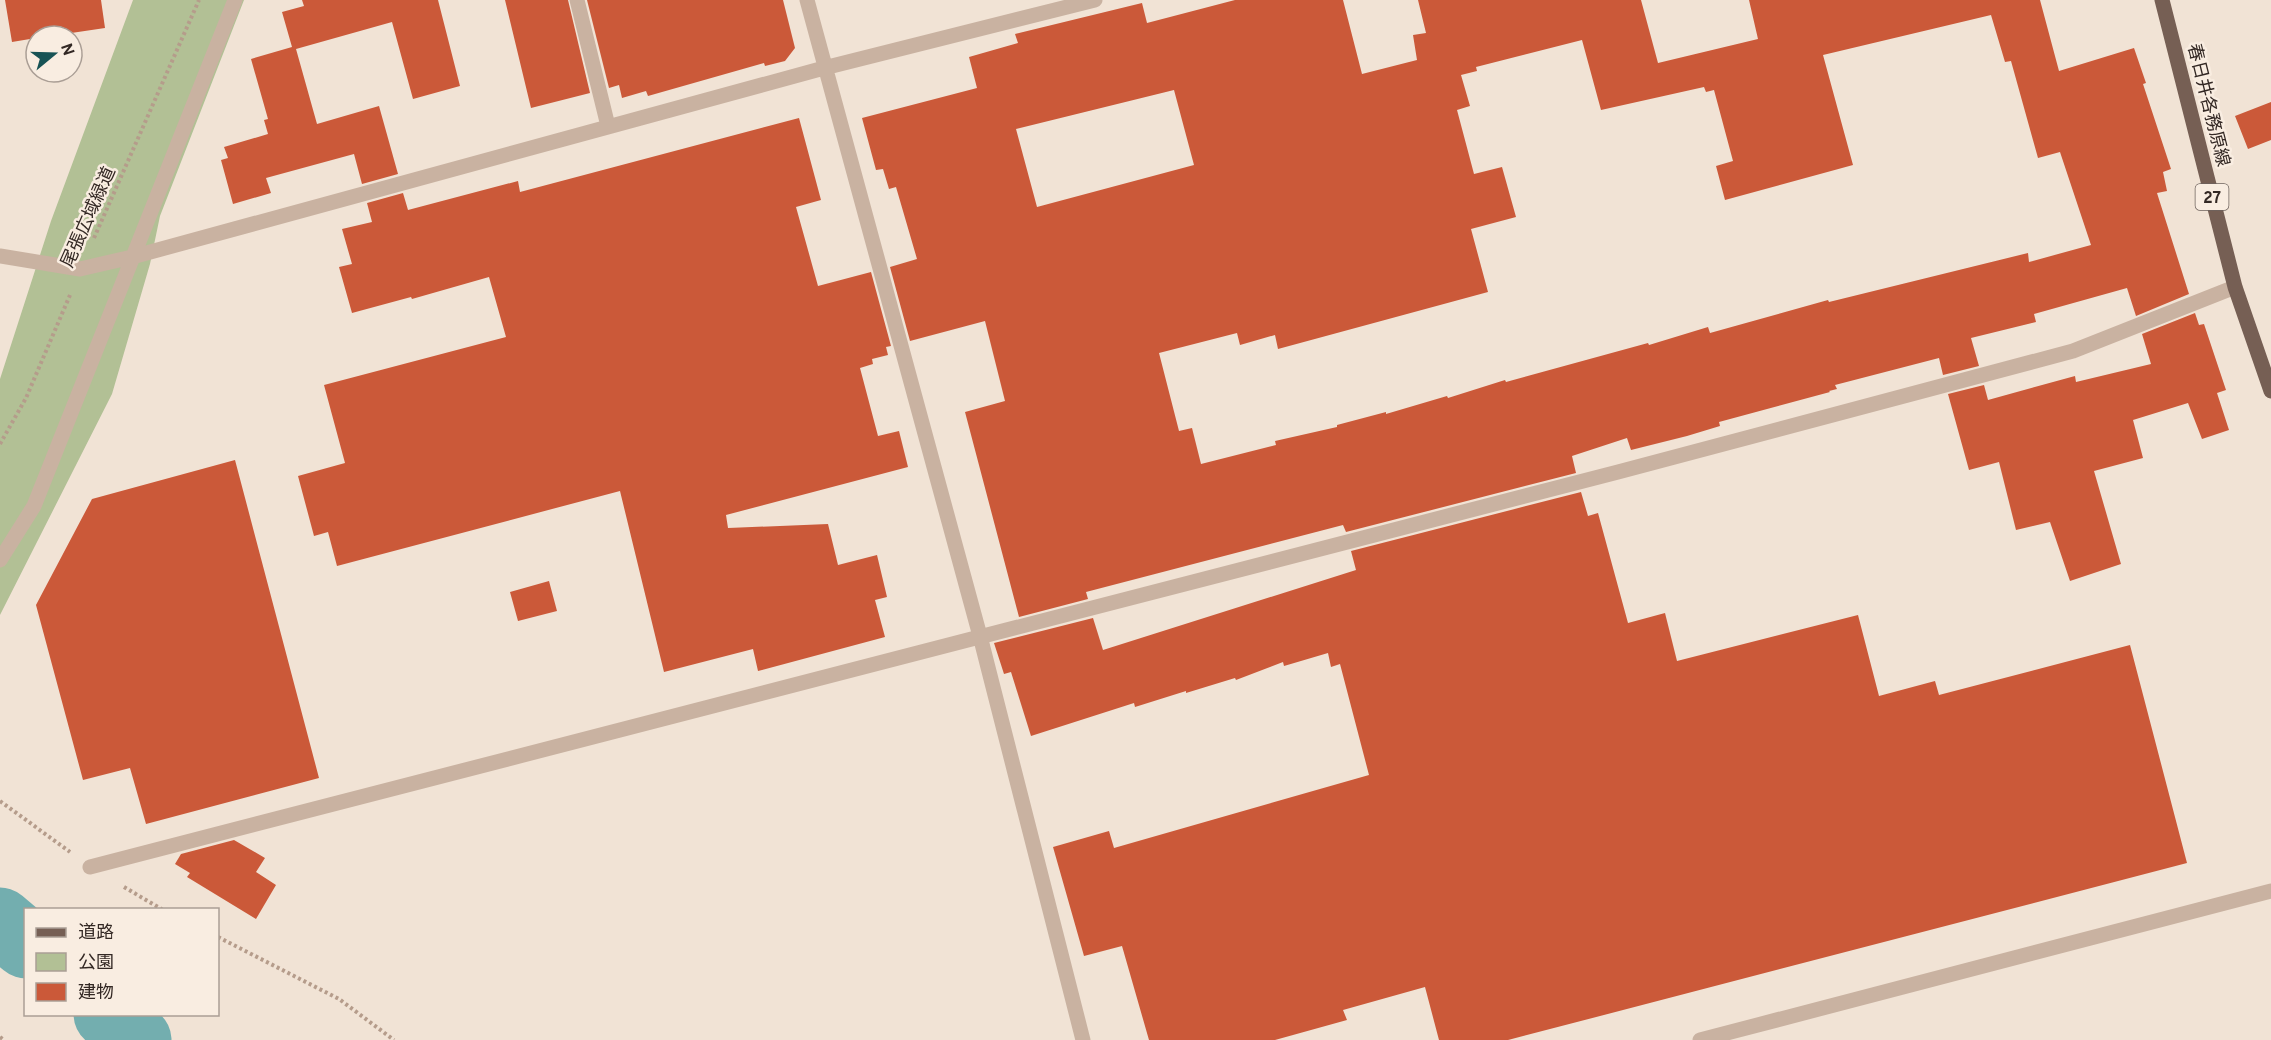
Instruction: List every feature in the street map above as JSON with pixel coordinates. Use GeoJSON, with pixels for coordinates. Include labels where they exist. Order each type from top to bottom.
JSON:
{"type":"FeatureCollection","features":[{"type":"Feature","properties":{"kind":"main road","name":"春日井各務原線"},"geometry":{"type":"LineString","coordinates":[[2162,0],[2235,287],[2271,391]]}},
{"type":"Feature","properties":{"kind":"street"},"geometry":{"type":"LineString","coordinates":[[0,560],[34,506],[235,0]]}},
{"type":"Feature","properties":{"kind":"street"},"geometry":{"type":"LineString","coordinates":[[577,0],[608,126]]}},
{"type":"Feature","properties":{"kind":"street"},"geometry":{"type":"LineString","coordinates":[[807,0],[980,636],[1083,1040]]}},
{"type":"Feature","properties":{"kind":"street"},"geometry":{"type":"LineString","coordinates":[[0,256],[80,269],[132,257],[824,68],[1095,0]]}},
{"type":"Feature","properties":{"kind":"street"},"geometry":{"type":"LineString","coordinates":[[90,867],[1618,472],[2073,351],[2235,287]]}},
{"type":"Feature","properties":{"kind":"street"},"geometry":{"type":"LineString","coordinates":[[1700,1040],[2271,891]]}},
{"type":"Feature","properties":{"kind":"path","name":"尾張広域緑道"},"geometry":{"type":"LineString","coordinates":[[0,444],[26,398],[80,269],[199,0]]}},
{"type":"Feature","properties":{"kind":"path"},"geometry":{"type":"LineString","coordinates":[[0,801],[90,867]]}},
{"type":"Feature","properties":{"kind":"path"},"geometry":{"type":"LineString","coordinates":[[219,938],[339,999],[394,1040]]}},
{"type":"Feature","properties":{"kind":"path"},"geometry":{"type":"LineString","coordinates":[[0,1037],[4,1040]]}},
{"type":"Feature","properties":{"kind":"green space"},"geometry":{"type":"Polygon","coordinates":[[[133,0],[244,0],[160,216],[150,264],[112,394],[0,615],[0,379],[51,221],[133,0]]]}},
{"type":"Feature","properties":{"kind":"building"},"geometry":{"type":"Polygon","coordinates":[[[5,0],[101,0],[105,28],[84,31],[84,24],[24,24],[24,40],[12,42],[5,0]]]}},
{"type":"Feature","properties":{"kind":"building"},"geometry":{"type":"Polygon","coordinates":[[[302,0],[438,0],[460,86],[413,99],[392,22],[296,49],[317,124],[379,106],[398,174],[362,184],[354,154],[266,178],[271,193],[233,204],[221,160],[228,158],[224,147],[268,134],[264,120],[268,119],[251,59],[292,47],[282,12],[304,6],[302,0]]]}},
{"type":"Feature","properties":{"kind":"building"},"geometry":{"type":"Polygon","coordinates":[[[505,0],[568,0],[590,93],[531,108],[505,0]]]}},
{"type":"Feature","properties":{"kind":"building"},"geometry":{"type":"Polygon","coordinates":[[[587,0],[783,0],[795,48],[785,61],[765,66],[764,63],[648,96],[646,91],[622,98],[619,85],[609,88],[587,0]]]}},
{"type":"Feature","properties":{"kind":"building"},"geometry":{"type":"Polygon","coordinates":[[[1235,0],[1343,0],[1362,74],[1417,60],[1413,35],[1426,33],[1418,0],[1641,0],[1658,63],[1758,39],[1749,0],[2040,0],[2059,71],[2134,48],[2146,83],[2143,84],[2171,169],[2163,172],[2167,191],[2157,193],[2189,294],[2136,316],[2127,288],[2034,314],[2036,322],[1971,338],[1979,366],[1943,375],[1939,358],[1835,385],[1837,389],[1830,392],[1719,422],[1720,426],[1687,436],[1631,450],[1627,438],[1572,456],[1576,473],[1346,532],[1343,525],[1086,592],[1088,599],[1019,617],[965,412],[1005,401],[985,321],[910,341],[890,267],[917,259],[896,187],[889,189],[883,169],[876,170],[862,118],[977,88],[969,57],[1018,43],[1015,34],[1142,3],[1147,23],[1235,0]],[[1991,15],[1823,55],[1853,165],[1725,200],[1716,166],[1733,161],[1714,90],[1706,92],[1704,87],[1601,110],[1582,40],[1476,67],[1477,71],[1461,75],[1470,106],[1457,110],[1474,174],[1502,167],[1516,217],[1471,229],[1488,292],[1278,349],[1275,335],[1240,345],[1237,333],[1159,353],[1179,431],[1192,428],[1201,464],[1276,445],[1275,441],[1337,427],[1337,425],[1386,412],[1386,414],[1447,396],[1448,398],[1505,380],[1506,382],[1648,343],[1649,345],[1708,327],[1710,333],[1828,300],[1829,302],[2028,253],[2029,262],[2091,245],[2060,152],[2038,158],[2011,61],[2005,62],[1991,15]],[[1174,90],[1016,129],[1037,207],[1194,165],[1174,90]]]}},
{"type":"Feature","properties":{"kind":"building"},"geometry":{"type":"Polygon","coordinates":[[[2271,102],[2271,140],[2248,149],[2235,116],[2271,102]]]}},
{"type":"Feature","properties":{"kind":"building"},"geometry":{"type":"Polygon","coordinates":[[[799,118],[821,200],[796,207],[818,286],[871,272],[891,346],[886,347],[888,355],[872,359],[873,364],[860,368],[878,436],[899,431],[908,467],[726,515],[728,528],[828,524],[838,565],[877,555],[887,597],[875,600],[885,637],[758,671],[753,649],[664,672],[620,491],[337,566],[328,532],[314,536],[298,476],[345,463],[324,385],[506,337],[489,277],[352,313],[339,267],[352,264],[342,229],[372,222],[367,203],[403,193],[408,210],[518,181],[520,192],[799,118]]]}},
{"type":"Feature","properties":{"kind":"building"},"geometry":{"type":"Polygon","coordinates":[[[2195,313],[2199,325],[2204,324],[2226,390],[2217,393],[2229,430],[2202,439],[2188,403],[2133,420],[2143,458],[2094,471],[2121,564],[2070,581],[2050,522],[2016,530],[1999,462],[1969,470],[1948,394],[1984,385],[1988,400],[2075,376],[2076,382],[2151,364],[2142,334],[2195,313]]]}},
{"type":"Feature","properties":{"kind":"building"},"geometry":{"type":"Polygon","coordinates":[[[235,460],[319,778],[146,824],[130,768],[83,780],[36,605],[92,499],[235,460]]]}},
{"type":"Feature","properties":{"kind":"building"},"geometry":{"type":"Polygon","coordinates":[[[1581,492],[1588,516],[1598,513],[1628,623],[1665,613],[1677,661],[1858,615],[1879,696],[1935,681],[1939,695],[2130,645],[2187,863],[1508,1040],[1439,1040],[1425,987],[1343,1010],[1347,1020],[1275,1040],[1149,1040],[1122,946],[1084,956],[1053,847],[1109,831],[1114,848],[1369,775],[1340,664],[1331,667],[1328,653],[1284,666],[1283,662],[1236,680],[1235,678],[1186,693],[1186,691],[1135,707],[1134,703],[1031,736],[1011,672],[1004,674],[994,643],[1093,618],[1103,650],[1356,570],[1351,551],[1581,492]]]}},
{"type":"Feature","properties":{"kind":"building"},"geometry":{"type":"Polygon","coordinates":[[[549,581],[557,611],[518,621],[510,592],[549,581]]]}},
{"type":"Feature","properties":{"kind":"building"},"geometry":{"type":"Polygon","coordinates":[[[234,840],[265,858],[256,872],[276,885],[256,919],[187,877],[190,873],[175,864],[181,854],[234,840]]]}},
{"type":"Feature","properties":{"kind":"waterway"},"geometry":{"type":"LineString","coordinates":[[0,922],[24,942]]}},
{"type":"Feature","properties":{"kind":"waterway"},"geometry":{"type":"LineString","coordinates":[[110,1016],[137,1040]]}}]}
